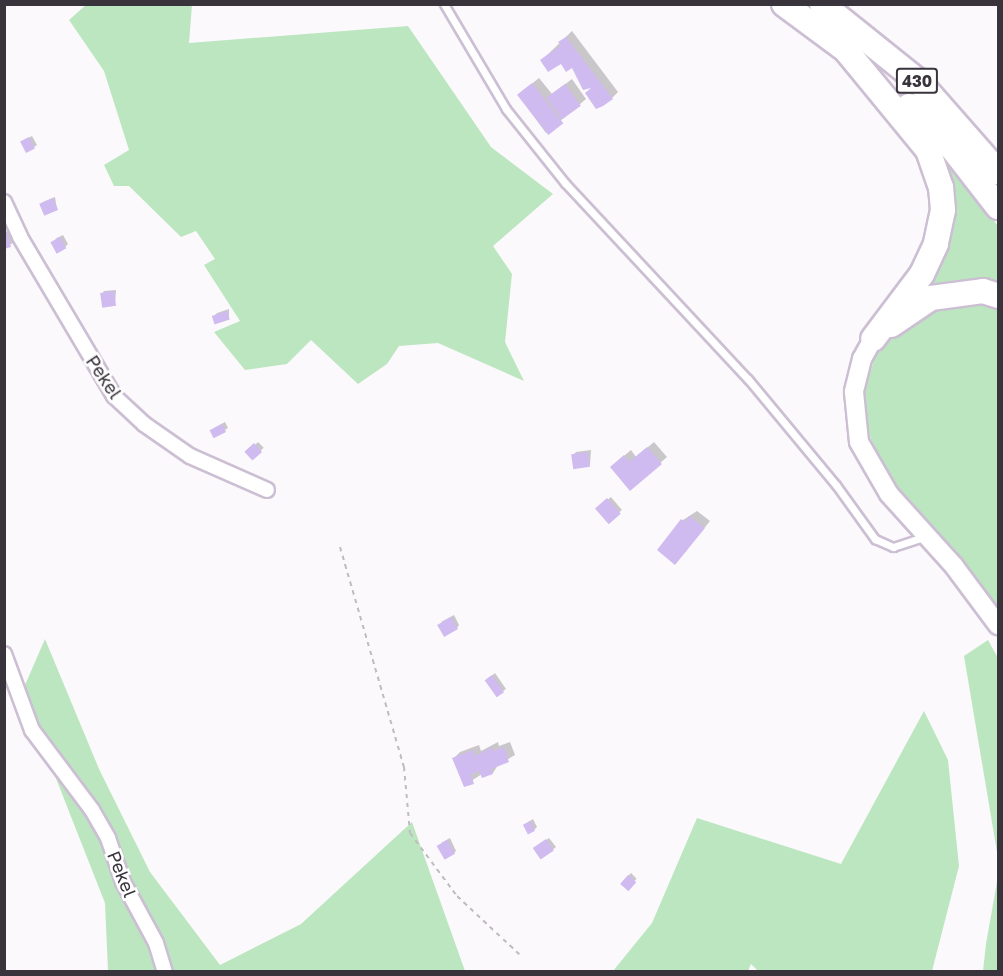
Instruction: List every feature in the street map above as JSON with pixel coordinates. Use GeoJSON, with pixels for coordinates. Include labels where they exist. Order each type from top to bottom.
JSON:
{"type":"FeatureCollection","features":[{"type":"Feature","properties":{"kind":"highway","name":"430"},"geometry":{"type":"LineString","coordinates":[[784,4],[840,43],[952,148],[999,207]]}},
{"type":"Feature","properties":{"kind":"highway","name":"430"},"geometry":{"type":"LineString","coordinates":[[822,4],[919,82],[999,172]]}},
{"type":"Feature","properties":{"kind":"highway"},"geometry":{"type":"LineString","coordinates":[[840,43],[928,150],[941,187],[943,210],[936,244],[922,274],[873,339]]}},
{"type":"Feature","properties":{"kind":"highway"},"geometry":{"type":"LineString","coordinates":[[873,339],[931,298],[983,291],[999,296]]}},
{"type":"Feature","properties":{"kind":"main road"},"geometry":{"type":"LineString","coordinates":[[873,339],[862,359],[854,392],[859,442],[889,494],[999,625]]}},
{"type":"Feature","properties":{"kind":"street","name":"Pekel"},"geometry":{"type":"LineString","coordinates":[[4,202],[20,237],[114,396],[144,424],[190,456],[267,490]]}},
{"type":"Feature","properties":{"kind":"street","name":"Pekel"},"geometry":{"type":"LineString","coordinates":[[4,654],[29,722],[92,810],[108,838],[123,882],[156,943],[165,972]]}},
{"type":"Feature","properties":{"kind":"lane"},"geometry":{"type":"LineString","coordinates":[[444,4],[506,109],[565,183],[748,379],[829,476],[875,539],[893,547],[915,543],[926,536]]}},
{"type":"Feature","properties":{"kind":"path"},"geometry":{"type":"LineString","coordinates":[[340,547],[404,767],[410,833],[457,896],[520,955]]}},
{"type":"Feature","properties":{"kind":"green space"},"geometry":{"type":"Polygon","coordinates":[[[87,4],[192,5],[189,43],[408,26],[491,147],[553,194],[493,246],[512,274],[505,342],[524,381],[438,343],[399,346],[387,364],[358,384],[311,340],[287,364],[245,370],[214,332],[240,321],[204,265],[215,259],[196,231],[181,237],[129,186],[114,186],[104,165],[129,150],[104,71],[69,20],[87,4]]]}},
{"type":"Feature","properties":{"kind":"green space"},"geometry":{"type":"Polygon","coordinates":[[[939,151],[998,226],[998,288],[917,290],[932,267],[939,151]]]}},
{"type":"Feature","properties":{"kind":"green space"},"geometry":{"type":"Polygon","coordinates":[[[940,302],[998,302],[998,607],[885,474],[863,419],[864,390],[875,358],[891,334],[940,302]]]}},
{"type":"Feature","properties":{"kind":"green space"},"geometry":{"type":"Polygon","coordinates":[[[45,639],[99,769],[150,872],[220,965],[301,924],[412,822],[465,971],[108,971],[105,903],[22,692],[45,639]]]}},
{"type":"Feature","properties":{"kind":"green space"},"geometry":{"type":"Polygon","coordinates":[[[988,640],[998,658],[998,858],[964,656],[988,640]]]}},
{"type":"Feature","properties":{"kind":"green space"},"geometry":{"type":"Polygon","coordinates":[[[924,711],[948,760],[959,866],[932,971],[759,972],[751,964],[748,971],[613,971],[652,923],[697,818],[841,864],[924,711]]]}},
{"type":"Feature","properties":{"kind":"green space"},"geometry":{"type":"Polygon","coordinates":[[[998,876],[998,971],[983,971],[986,944],[998,876]]]}},
{"type":"Feature","properties":{"kind":"building"},"geometry":{"type":"Polygon","coordinates":[[[566,37],[613,99],[603,106],[596,109],[585,93],[591,88],[583,90],[572,68],[566,72],[561,64],[548,72],[540,60],[561,45],[558,42],[566,37]]]}},
{"type":"Feature","properties":{"kind":"building"},"geometry":{"type":"Polygon","coordinates":[[[532,83],[563,123],[548,135],[517,95],[532,83]]]}},
{"type":"Feature","properties":{"kind":"building"},"geometry":{"type":"Polygon","coordinates":[[[565,84],[581,106],[562,119],[546,98],[565,84]]]}},
{"type":"Feature","properties":{"kind":"building"},"geometry":{"type":"Polygon","coordinates":[[[29,137],[35,149],[26,153],[20,142],[29,137]]]}},
{"type":"Feature","properties":{"kind":"building"},"geometry":{"type":"Polygon","coordinates":[[[53,198],[58,210],[44,216],[39,204],[53,198]]]}},
{"type":"Feature","properties":{"kind":"building"},"geometry":{"type":"Polygon","coordinates":[[[7,232],[11,247],[4,249],[4,233],[7,232]]]}},
{"type":"Feature","properties":{"kind":"building"},"geometry":{"type":"Polygon","coordinates":[[[60,237],[66,248],[57,254],[50,242],[60,237]]]}},
{"type":"Feature","properties":{"kind":"building"},"geometry":{"type":"Polygon","coordinates":[[[114,291],[116,306],[102,308],[100,293],[114,291]]]}},
{"type":"Feature","properties":{"kind":"building"},"geometry":{"type":"Polygon","coordinates":[[[227,311],[230,320],[215,325],[212,316],[227,311]]]}},
{"type":"Feature","properties":{"kind":"building"},"geometry":{"type":"Polygon","coordinates":[[[222,424],[226,432],[214,438],[210,430],[222,424]]]}},
{"type":"Feature","properties":{"kind":"building"},"geometry":{"type":"Polygon","coordinates":[[[254,443],[262,452],[252,461],[244,452],[254,443]]]}},
{"type":"Feature","properties":{"kind":"building"},"geometry":{"type":"Polygon","coordinates":[[[647,447],[662,464],[630,491],[610,467],[624,455],[629,462],[647,447]]]}},
{"type":"Feature","properties":{"kind":"building"},"geometry":{"type":"Polygon","coordinates":[[[588,452],[590,467],[573,469],[571,454],[588,452]]]}},
{"type":"Feature","properties":{"kind":"building"},"geometry":{"type":"Polygon","coordinates":[[[607,498],[621,514],[609,524],[595,508],[607,498]]]}},
{"type":"Feature","properties":{"kind":"building"},"geometry":{"type":"Polygon","coordinates":[[[689,516],[705,528],[675,565],[657,550],[681,519],[685,522],[689,516]]]}},
{"type":"Feature","properties":{"kind":"building"},"geometry":{"type":"Polygon","coordinates":[[[451,617],[458,629],[444,637],[437,625],[451,617]]]}},
{"type":"Feature","properties":{"kind":"building"},"geometry":{"type":"Polygon","coordinates":[[[492,675],[504,692],[497,697],[485,680],[492,675]]]}},
{"type":"Feature","properties":{"kind":"building"},"geometry":{"type":"Polygon","coordinates":[[[492,747],[493,751],[504,747],[509,762],[491,769],[493,774],[482,778],[479,771],[471,774],[474,784],[464,787],[452,758],[473,750],[475,756],[492,747]]]}},
{"type":"Feature","properties":{"kind":"building"},"geometry":{"type":"Polygon","coordinates":[[[530,821],[535,831],[528,834],[523,825],[530,821]]]}},
{"type":"Feature","properties":{"kind":"building"},"geometry":{"type":"Polygon","coordinates":[[[546,839],[554,851],[541,860],[533,848],[546,839]]]}},
{"type":"Feature","properties":{"kind":"building"},"geometry":{"type":"Polygon","coordinates":[[[447,840],[455,854],[445,860],[437,846],[447,840]]]}},
{"type":"Feature","properties":{"kind":"building"},"geometry":{"type":"Polygon","coordinates":[[[628,875],[636,882],[628,891],[620,884],[628,875]]]}}]}
